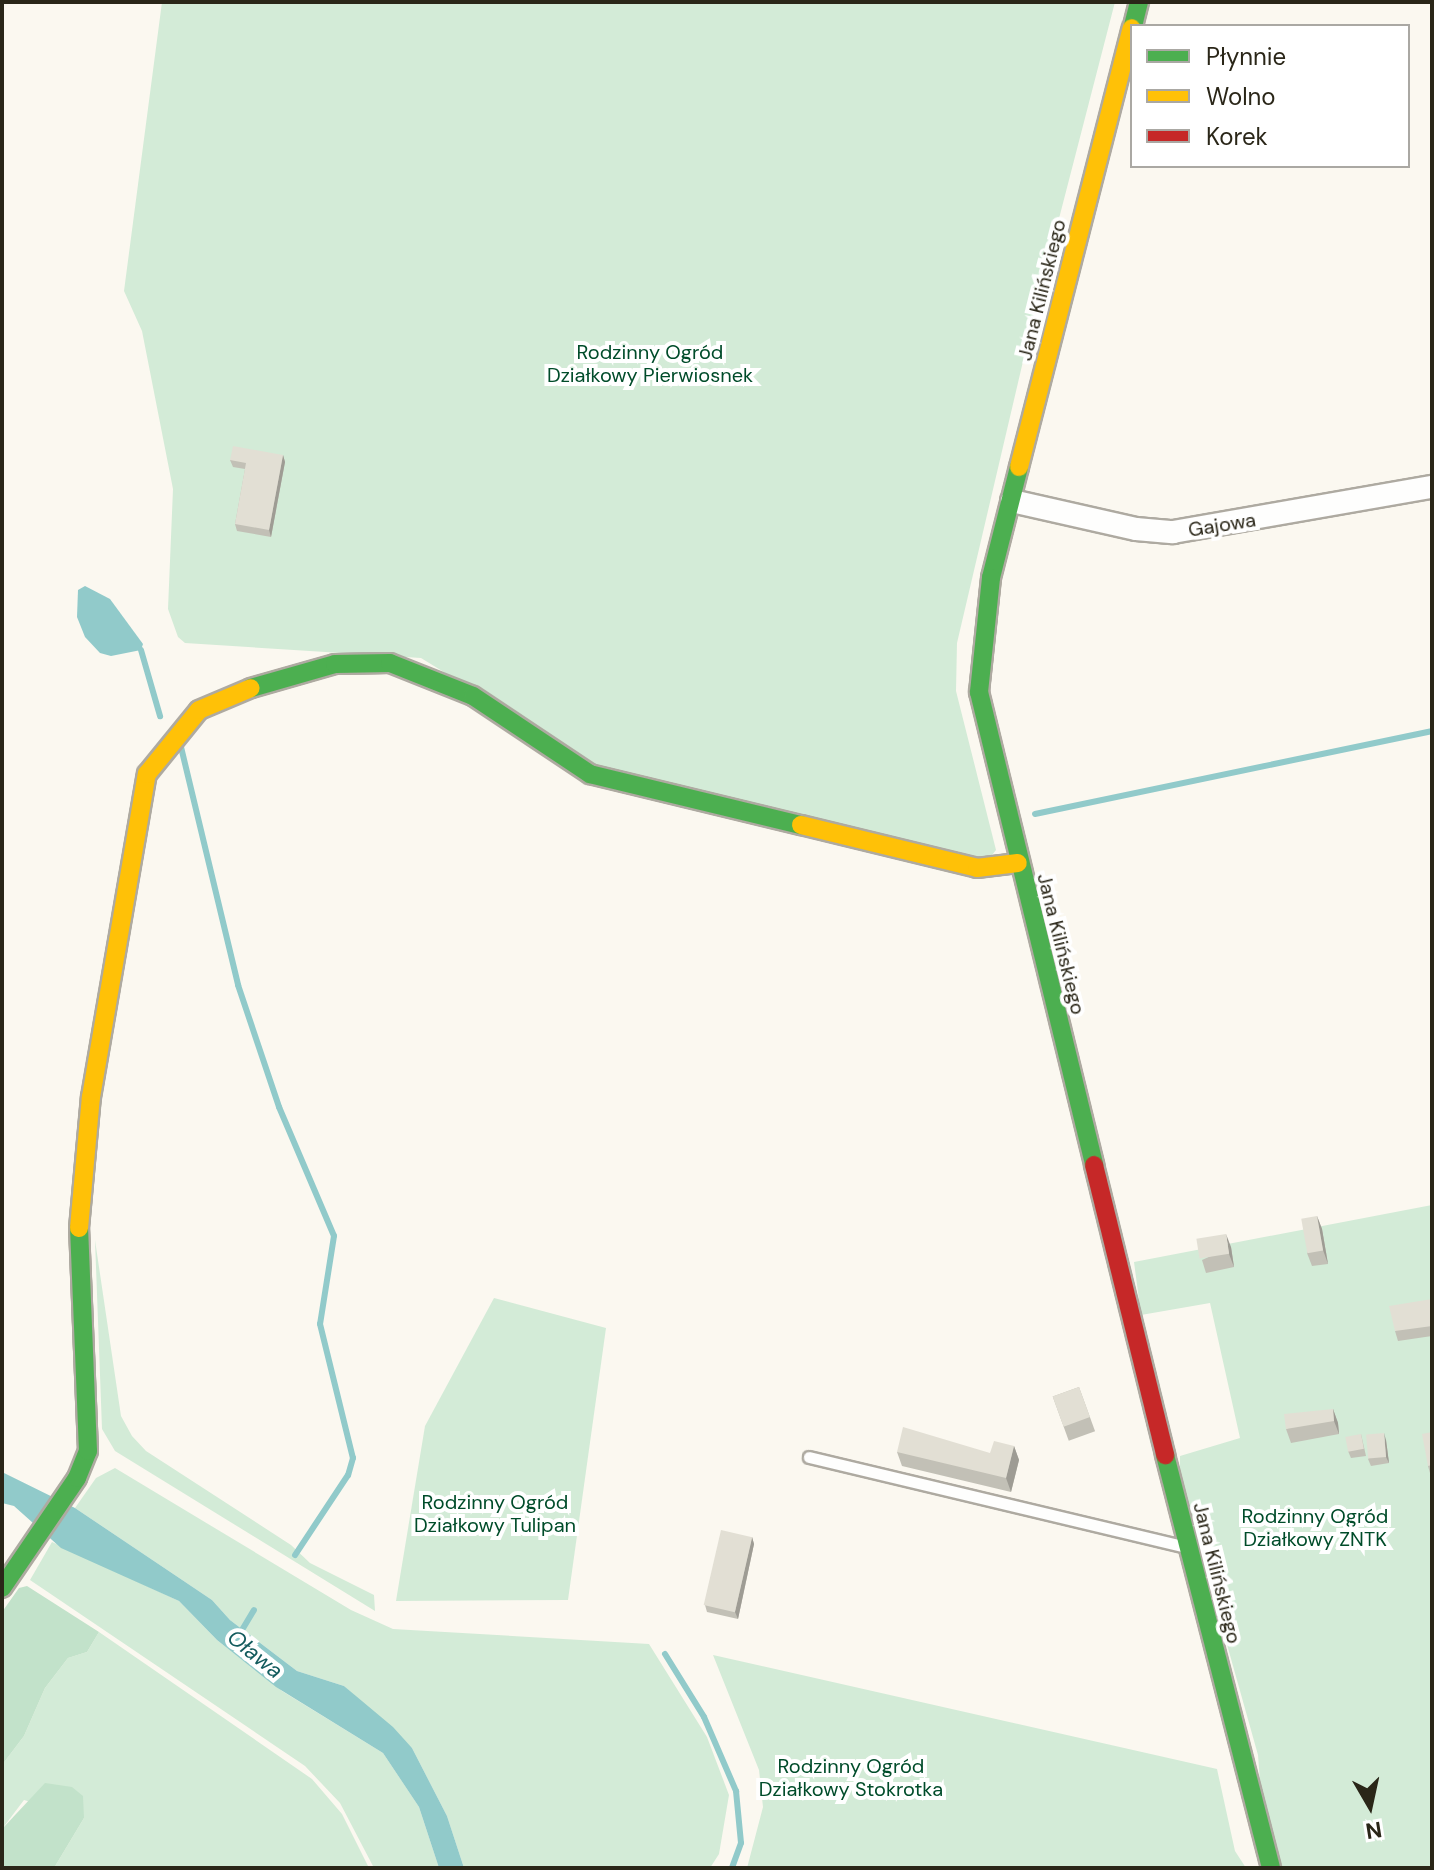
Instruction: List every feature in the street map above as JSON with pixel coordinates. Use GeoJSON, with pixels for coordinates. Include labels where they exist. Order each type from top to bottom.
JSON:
{"type":"FeatureCollection","features":[{"type":"Feature","properties":{"kind":"street","name":"Jana Kilińskiego"},"geometry":{"type":"LineString","coordinates":[[1133,24],[1139,2]]}},
{"type":"Feature","properties":{"kind":"street","name":"Jana Kilińskiego"},"geometry":{"type":"LineString","coordinates":[[1130,35],[986,597],[978,678],[1018,863],[1187,1546],[1271,1868]]}},
{"type":"Feature","properties":{"kind":"street","name":"Gajowa"},"geometry":{"type":"LineString","coordinates":[[1012,501],[1136,529],[1173,532],[1432,487]]}},
{"type":"Feature","properties":{"kind":"street"},"geometry":{"type":"LineString","coordinates":[[2,1588],[77,1478],[88,1451],[91,1424],[78,1201],[91,1097],[147,774],[199,710],[271,679],[335,664],[390,663],[460,689],[590,774],[977,868],[1018,863]]}},
{"type":"Feature","properties":{"kind":"lane"},"geometry":{"type":"LineString","coordinates":[[809,1457],[1187,1546]]}},
{"type":"Feature","properties":{"kind":"green space","name":"Rodzinny Ogród Działkowy Pierwiosnek"},"geometry":{"type":"Polygon","coordinates":[[[162,2],[1115,2],[1032,323],[957,643],[956,691],[996,850],[988,859],[595,765],[421,658],[185,643],[178,637],[168,609],[173,489],[142,331],[124,291],[162,2]]]}},
{"type":"Feature","properties":{"kind":"green space","name":"Rodzinny Ogród Działkowy ZNTK"},"geometry":{"type":"Polygon","coordinates":[[[1432,1205],[1432,1868],[1280,1868],[1261,1795],[1258,1755],[1180,1477],[1180,1456],[1240,1438],[1210,1303],[1141,1315],[1134,1262],[1432,1205]]]}},
{"type":"Feature","properties":{"kind":"green space"},"geometry":{"type":"Polygon","coordinates":[[[95,1240],[121,1416],[132,1436],[146,1451],[291,1545],[310,1563],[374,1595],[375,1611],[115,1451],[102,1429],[95,1240]]]}},
{"type":"Feature","properties":{"kind":"green space","name":"Rodzinny Ogród Działkowy Tulipan"},"geometry":{"type":"Polygon","coordinates":[[[494,1298],[606,1328],[568,1600],[396,1601],[425,1426],[494,1298]]]}},
{"type":"Feature","properties":{"kind":"green space"},"geometry":{"type":"Polygon","coordinates":[[[115,1468],[351,1610],[393,1629],[649,1644],[707,1737],[729,1795],[719,1854],[710,1868],[464,1868],[447,1816],[412,1748],[344,1686],[297,1671],[230,1620],[212,1600],[75,1508],[96,1478],[115,1468]]]}},
{"type":"Feature","properties":{"kind":"green space"},"geometry":{"type":"Polygon","coordinates":[[[52,1542],[179,1601],[217,1640],[282,1691],[383,1753],[419,1807],[439,1868],[374,1868],[340,1803],[305,1766],[30,1580],[52,1542]]]}},
{"type":"Feature","properties":{"kind":"green space"},"geometry":{"type":"Polygon","coordinates":[[[27,1586],[99,1632],[87,1652],[68,1658],[45,1688],[24,1736],[2,1765],[2,1612],[19,1588],[27,1586]]]}},
{"type":"Feature","properties":{"kind":"green space"},"geometry":{"type":"Polygon","coordinates":[[[99,1632],[312,1779],[342,1814],[369,1868],[54,1868],[84,1818],[24,1800],[2,1829],[2,1765],[24,1736],[45,1688],[68,1658],[87,1652],[99,1632]]]}},
{"type":"Feature","properties":{"kind":"green space","name":"Rodzinny Ogród Działkowy Stokrotka"},"geometry":{"type":"Polygon","coordinates":[[[713,1655],[1217,1769],[1235,1851],[1246,1868],[747,1868],[763,1807],[759,1770],[713,1655]]]}},
{"type":"Feature","properties":{"kind":"green space"},"geometry":{"type":"Polygon","coordinates":[[[45,1783],[72,1787],[83,1796],[84,1818],[54,1868],[2,1868],[2,1829],[45,1783]]]}},
{"type":"Feature","properties":{"kind":"water"},"geometry":{"type":"Polygon","coordinates":[[[85,586],[110,599],[143,644],[141,650],[111,656],[100,653],[85,637],[77,617],[78,590],[85,586]]]}},
{"type":"Feature","properties":{"kind":"water","name":"Oława"},"geometry":{"type":"Polygon","coordinates":[[[2,1472],[75,1508],[212,1600],[230,1620],[297,1671],[344,1686],[393,1727],[412,1748],[447,1816],[464,1868],[439,1868],[419,1807],[383,1753],[276,1687],[217,1640],[179,1601],[61,1548],[14,1506],[2,1503],[2,1472]]]}},
{"type":"Feature","properties":{"kind":"building"},"geometry":{"type":"Polygon","coordinates":[[[233,446],[283,455],[269,530],[235,524],[246,463],[230,460],[233,446]]]}},
{"type":"Feature","properties":{"kind":"building"},"geometry":{"type":"Polygon","coordinates":[[[1317,1216],[1323,1250],[1307,1253],[1301,1219],[1317,1216]]]}},
{"type":"Feature","properties":{"kind":"building"},"geometry":{"type":"Polygon","coordinates":[[[1226,1234],[1229,1254],[1199,1258],[1196,1239],[1226,1234]]]}},
{"type":"Feature","properties":{"kind":"building"},"geometry":{"type":"Polygon","coordinates":[[[1432,1299],[1432,1326],[1395,1331],[1389,1306],[1432,1299]]]}},
{"type":"Feature","properties":{"kind":"building"},"geometry":{"type":"Polygon","coordinates":[[[1079,1387],[1090,1417],[1064,1427],[1053,1397],[1079,1387]]]}},
{"type":"Feature","properties":{"kind":"building"},"geometry":{"type":"Polygon","coordinates":[[[1333,1409],[1334,1421],[1286,1429],[1284,1414],[1333,1409]]]}},
{"type":"Feature","properties":{"kind":"building"},"geometry":{"type":"Polygon","coordinates":[[[903,1427],[990,1453],[994,1441],[1014,1446],[1006,1478],[897,1452],[903,1427]]]}},
{"type":"Feature","properties":{"kind":"building"},"geometry":{"type":"Polygon","coordinates":[[[1432,1432],[1432,1465],[1428,1466],[1422,1434],[1432,1432]]]}},
{"type":"Feature","properties":{"kind":"building"},"geometry":{"type":"Polygon","coordinates":[[[1384,1433],[1386,1457],[1368,1458],[1366,1435],[1384,1433]]]}},
{"type":"Feature","properties":{"kind":"building"},"geometry":{"type":"Polygon","coordinates":[[[1361,1434],[1364,1449],[1348,1452],[1345,1437],[1361,1434]]]}},
{"type":"Feature","properties":{"kind":"building"},"geometry":{"type":"Polygon","coordinates":[[[721,1530],[752,1537],[735,1612],[704,1605],[721,1530]]]}},
{"type":"Feature","properties":{"kind":"waterway"},"geometry":{"type":"LineString","coordinates":[[141,650],[160,716]]}},
{"type":"Feature","properties":{"kind":"waterway"},"geometry":{"type":"LineString","coordinates":[[1035,814],[1432,731]]}},
{"type":"Feature","properties":{"kind":"waterway"},"geometry":{"type":"LineString","coordinates":[[181,747],[238,985],[279,1107],[334,1236],[320,1324],[353,1458],[348,1475],[295,1555]]}},
{"type":"Feature","properties":{"kind":"waterway","name":"Oława"},"geometry":{"type":"LineString","coordinates":[[239,1635],[254,1610]]}},
{"type":"Feature","properties":{"kind":"waterway"},"geometry":{"type":"LineString","coordinates":[[665,1654],[704,1717],[736,1791],[741,1843],[732,1868]]}},
{"type":"Feature","properties":{"kind":"traffic: fast"},"geometry":{"type":"LineString","coordinates":[[1134,24],[1139,2]]}},
{"type":"Feature","properties":{"kind":"traffic: fast"},"geometry":{"type":"LineString","coordinates":[[1019,467],[991,578],[979,692],[1094,1165]]}},
{"type":"Feature","properties":{"kind":"traffic: fast"},"geometry":{"type":"LineString","coordinates":[[251,688],[335,664],[390,663],[473,696],[590,774],[801,825]]}},
{"type":"Feature","properties":{"kind":"traffic: fast"},"geometry":{"type":"LineString","coordinates":[[2,1588],[77,1478],[88,1451],[79,1228]]}},
{"type":"Feature","properties":{"kind":"traffic: fast"},"geometry":{"type":"LineString","coordinates":[[1165,1455],[1271,1868]]}},
{"type":"Feature","properties":{"kind":"traffic: slow"},"geometry":{"type":"LineString","coordinates":[[1019,467],[1130,36]]}},
{"type":"Feature","properties":{"kind":"traffic: slow"},"geometry":{"type":"LineString","coordinates":[[79,1228],[91,1097],[147,774],[199,710],[251,688]]}},
{"type":"Feature","properties":{"kind":"traffic: slow"},"geometry":{"type":"LineString","coordinates":[[801,825],[977,868],[1018,863]]}},
{"type":"Feature","properties":{"kind":"traffic: jam"},"geometry":{"type":"LineString","coordinates":[[1094,1165],[1165,1455]]}}]}
